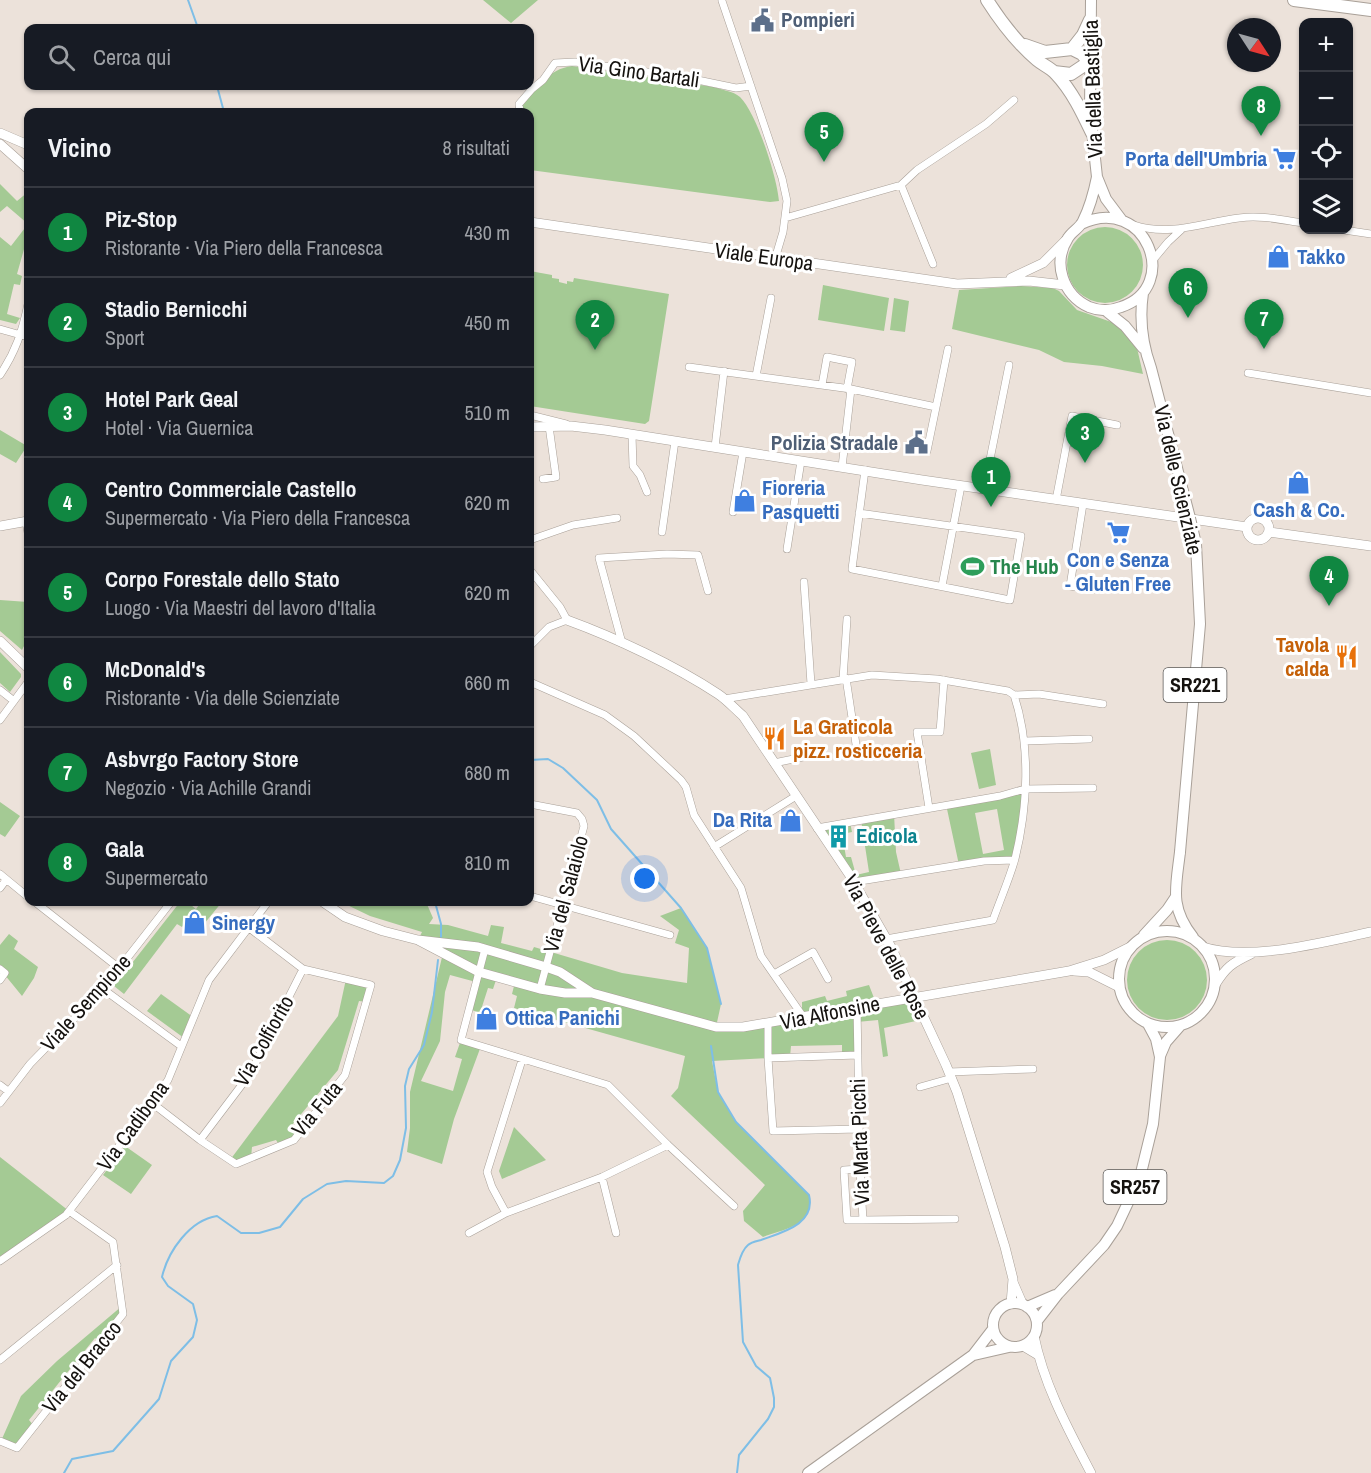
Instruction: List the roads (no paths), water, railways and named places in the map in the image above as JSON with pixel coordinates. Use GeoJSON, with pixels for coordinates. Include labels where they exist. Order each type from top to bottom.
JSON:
{"type":"FeatureCollection","features":[{"type":"Feature","properties":{"kind":"highway"},"geometry":{"type":"LineString","coordinates":[[1294,0],[1371,10]]}},
{"type":"Feature","properties":{"kind":"highway"},"geometry":{"type":"LineString","coordinates":[[989,2],[1019,43],[1054,72],[1075,98],[1092,133]]}},
{"type":"Feature","properties":{"kind":"highway"},"geometry":{"type":"LineString","coordinates":[[1072,49],[1083,35],[1090,20]]}},
{"type":"Feature","properties":{"kind":"highway"},"geometry":{"type":"LineString","coordinates":[[1019,43],[1045,52],[1072,49],[1082,54],[1089,62],[1071,74],[1054,72]]}},
{"type":"Feature","properties":{"kind":"main road","name":"Via della Bastiglia"},"geometry":{"type":"LineString","coordinates":[[1081,224],[1092,199],[1096,177],[1089,62],[1091,0]]}},
{"type":"Feature","properties":{"kind":"main road"},"geometry":{"type":"LineString","coordinates":[[0,133],[24,144]]}},
{"type":"Feature","properties":{"kind":"main road"},"geometry":{"type":"LineString","coordinates":[[0,144],[24,166]]}},
{"type":"Feature","properties":{"kind":"main road","name":"Via della Bastiglia"},"geometry":{"type":"LineString","coordinates":[[1096,177],[1106,199],[1126,222]]}},
{"type":"Feature","properties":{"kind":"main road"},"geometry":{"type":"LineString","coordinates":[[1065,285],[1060,262],[1067,240],[1081,224],[1101,218],[1126,222],[1146,239],[1153,260]]}},
{"type":"Feature","properties":{"kind":"main road","name":"Viale Europa"},"geometry":{"type":"LineString","coordinates":[[534,223],[957,284],[1033,281],[1065,285]]}},
{"type":"Feature","properties":{"kind":"main road","name":"Viale Europa"},"geometry":{"type":"LineString","coordinates":[[1000,282],[1037,268],[1067,240]]}},
{"type":"Feature","properties":{"kind":"main road","name":"SR221"},"geometry":{"type":"LineString","coordinates":[[1143,292],[1152,271],[1153,260]]}},
{"type":"Feature","properties":{"kind":"main road","name":"SR221"},"geometry":{"type":"LineString","coordinates":[[1065,285],[1081,303],[1105,310]]}},
{"type":"Feature","properties":{"kind":"main road"},"geometry":{"type":"LineString","coordinates":[[1105,310],[1126,306],[1143,292]]}},
{"type":"Feature","properties":{"kind":"main road","name":"Via delle Scienziate"},"geometry":{"type":"LineString","coordinates":[[1143,292],[1140,320],[1144,350],[1151,368],[1192,526],[1200,586],[1200,624],[1175,898],[1181,918],[1200,944]]}},
{"type":"Feature","properties":{"kind":"main road","name":"Via delle Scienziate"},"geometry":{"type":"LineString","coordinates":[[1105,310],[1130,331],[1144,350]]}},
{"type":"Feature","properties":{"kind":"main road"},"geometry":{"type":"LineString","coordinates":[[534,428],[572,426],[605,430],[962,486],[1247,527]]}},
{"type":"Feature","properties":{"kind":"main road"},"geometry":{"type":"LineString","coordinates":[[1259,518],[1268,523],[1269,532],[1263,539],[1255,540],[1248,534],[1247,527],[1250,521],[1259,518]]}},
{"type":"Feature","properties":{"kind":"main road"},"geometry":{"type":"LineString","coordinates":[[0,526],[24,522]]}},
{"type":"Feature","properties":{"kind":"main road"},"geometry":{"type":"LineString","coordinates":[[1269,532],[1371,546]]}},
{"type":"Feature","properties":{"kind":"main road","name":"Via Pieve delle Rose"},"geometry":{"type":"LineString","coordinates":[[567,620],[664,664],[724,699],[743,716],[854,882],[886,939],[951,1075],[1005,1247],[1013,1279],[1011,1304]]}},
{"type":"Feature","properties":{"kind":"main road"},"geometry":{"type":"LineString","coordinates":[[0,640],[24,664]]}},
{"type":"Feature","properties":{"kind":"main road"},"geometry":{"type":"LineString","coordinates":[[1175,898],[1124,958],[1120,968],[1119,987],[1125,1005],[1138,1018],[1148,1024],[1164,1028],[1179,1026],[1194,1019],[1204,1011],[1224,971],[1232,963],[1253,953]]}},
{"type":"Feature","properties":{"kind":"main road","name":"Via Alfonsine"},"geometry":{"type":"LineString","coordinates":[[329,906],[360,924],[418,940],[485,949],[546,967],[560,972],[592,993]]}},
{"type":"Feature","properties":{"kind":"main road"},"geometry":{"type":"LineString","coordinates":[[1136,943],[1159,932],[1172,931],[1184,934],[1200,944],[1228,953],[1253,953],[1371,932]]}},
{"type":"Feature","properties":{"kind":"main road","name":"Via Alfonsine"},"geometry":{"type":"LineString","coordinates":[[418,940],[479,972],[565,993],[592,993],[716,1027],[768,1024],[1069,971],[1104,960],[1136,943]]}},
{"type":"Feature","properties":{"kind":"main road"},"geometry":{"type":"LineString","coordinates":[[1200,944],[1212,962],[1215,985]]}},
{"type":"Feature","properties":{"kind":"main road","name":"Via Alfonsine"},"geometry":{"type":"LineString","coordinates":[[1069,971],[1089,972],[1119,987]]}},
{"type":"Feature","properties":{"kind":"main road","name":"SR257"},"geometry":{"type":"LineString","coordinates":[[1034,1336],[1037,1321],[1058,1294],[1092,1260],[1117,1226],[1140,1177],[1154,1124],[1160,1057],[1156,1039],[1148,1024]]}},
{"type":"Feature","properties":{"kind":"main road","name":"SR257"},"geometry":{"type":"LineString","coordinates":[[1160,1057],[1167,1042],[1179,1026]]}},
{"type":"Feature","properties":{"kind":"main road","name":"SR257"},"geometry":{"type":"LineString","coordinates":[[1011,1304],[1025,1306],[1058,1294]]}},
{"type":"Feature","properties":{"kind":"main road"},"geometry":{"type":"LineString","coordinates":[[808,1473],[973,1355],[993,1329],[998,1311],[1011,1304]]}},
{"type":"Feature","properties":{"kind":"main road"},"geometry":{"type":"LineString","coordinates":[[1025,1306],[1037,1321]]}},
{"type":"Feature","properties":{"kind":"main road"},"geometry":{"type":"LineString","coordinates":[[993,1329],[998,1339],[1009,1347]]}},
{"type":"Feature","properties":{"kind":"main road"},"geometry":{"type":"LineString","coordinates":[[1023,1346],[1034,1336],[1052,1396],[1091,1473]]}},
{"type":"Feature","properties":{"kind":"main road"},"geometry":{"type":"LineString","coordinates":[[973,1355],[1023,1346],[1038,1354]]}},
{"type":"Feature","properties":{"kind":"street"},"geometry":{"type":"LineString","coordinates":[[722,1],[782,178],[787,201],[775,259]]}},
{"type":"Feature","properties":{"kind":"street","name":"Via Gino Bartali"},"geometry":{"type":"LineString","coordinates":[[534,87],[543,80],[555,63],[575,62],[683,77],[736,88],[751,86]]}},
{"type":"Feature","properties":{"kind":"street","name":"Via Gino Bartali"},"geometry":{"type":"LineString","coordinates":[[520,108],[519,104],[531,90]]}},
{"type":"Feature","properties":{"kind":"street"},"geometry":{"type":"LineString","coordinates":[[785,218],[901,185],[916,170],[986,124],[1014,100]]}},
{"type":"Feature","properties":{"kind":"street"},"geometry":{"type":"LineString","coordinates":[[901,185],[933,264]]}},
{"type":"Feature","properties":{"kind":"street"},"geometry":{"type":"LineString","coordinates":[[1126,222],[1154,230],[1182,229],[1239,218],[1260,217],[1299,222]]}},
{"type":"Feature","properties":{"kind":"street"},"geometry":{"type":"LineString","coordinates":[[1153,260],[1182,229]]}},
{"type":"Feature","properties":{"kind":"street"},"geometry":{"type":"LineString","coordinates":[[1353,231],[1371,234]]}},
{"type":"Feature","properties":{"kind":"street"},"geometry":{"type":"LineString","coordinates":[[756,376],[771,298]]}},
{"type":"Feature","properties":{"kind":"street"},"geometry":{"type":"LineString","coordinates":[[0,329],[24,336]]}},
{"type":"Feature","properties":{"kind":"street"},"geometry":{"type":"LineString","coordinates":[[0,375],[24,338]]}},
{"type":"Feature","properties":{"kind":"street"},"geometry":{"type":"LineString","coordinates":[[927,451],[948,349]]}},
{"type":"Feature","properties":{"kind":"street"},"geometry":{"type":"LineString","coordinates":[[822,385],[827,357],[852,362],[842,467]]}},
{"type":"Feature","properties":{"kind":"street"},"geometry":{"type":"LineString","coordinates":[[984,489],[1009,365]]}},
{"type":"Feature","properties":{"kind":"street"},"geometry":{"type":"LineString","coordinates":[[688,367],[849,389],[936,407]]}},
{"type":"Feature","properties":{"kind":"street"},"geometry":{"type":"LineString","coordinates":[[715,447],[724,371]]}},
{"type":"Feature","properties":{"kind":"street"},"geometry":{"type":"LineString","coordinates":[[1248,373],[1371,393]]}},
{"type":"Feature","properties":{"kind":"street"},"geometry":{"type":"LineString","coordinates":[[534,416],[572,426]]}},
{"type":"Feature","properties":{"kind":"street"},"geometry":{"type":"LineString","coordinates":[[1056,500],[1072,416],[1118,425]]}},
{"type":"Feature","properties":{"kind":"street"},"geometry":{"type":"LineString","coordinates":[[543,479],[556,477],[549,426]]}},
{"type":"Feature","properties":{"kind":"street"},"geometry":{"type":"LineString","coordinates":[[632,435],[633,466],[640,475],[647,492]]}},
{"type":"Feature","properties":{"kind":"street"},"geometry":{"type":"LineString","coordinates":[[662,532],[675,441]]}},
{"type":"Feature","properties":{"kind":"street"},"geometry":{"type":"LineString","coordinates":[[733,512],[743,452]]}},
{"type":"Feature","properties":{"kind":"street"},"geometry":{"type":"LineString","coordinates":[[787,549],[801,461]]}},
{"type":"Feature","properties":{"kind":"street"},"geometry":{"type":"LineString","coordinates":[[859,513],[1021,536],[1010,600],[852,568],[859,513],[865,470]]}},
{"type":"Feature","properties":{"kind":"street"},"geometry":{"type":"LineString","coordinates":[[942,586],[962,486]]}},
{"type":"Feature","properties":{"kind":"street"},"geometry":{"type":"LineString","coordinates":[[1083,504],[1070,586],[1093,590]]}},
{"type":"Feature","properties":{"kind":"street"},"geometry":{"type":"LineString","coordinates":[[534,539],[573,525],[616,518]]}},
{"type":"Feature","properties":{"kind":"street"},"geometry":{"type":"LineString","coordinates":[[622,644],[599,558],[667,554],[698,555],[708,591]]}},
{"type":"Feature","properties":{"kind":"street"},"geometry":{"type":"LineString","coordinates":[[534,575],[560,607],[567,620],[549,627],[534,642]]}},
{"type":"Feature","properties":{"kind":"street"},"geometry":{"type":"LineString","coordinates":[[804,582],[811,684]]}},
{"type":"Feature","properties":{"kind":"street"},"geometry":{"type":"LineString","coordinates":[[847,619],[844,679],[857,751]]}},
{"type":"Feature","properties":{"kind":"street"},"geometry":{"type":"LineString","coordinates":[[724,699],[872,675],[944,680],[1008,691],[1014,695],[1039,694],[1103,704]]}},
{"type":"Feature","properties":{"kind":"street"},"geometry":{"type":"LineString","coordinates":[[929,808],[917,732],[940,732],[944,680]]}},
{"type":"Feature","properties":{"kind":"street"},"geometry":{"type":"LineString","coordinates":[[534,684],[605,715],[634,736],[686,787],[694,815],[741,888],[761,956],[804,1018]]}},
{"type":"Feature","properties":{"kind":"street"},"geometry":{"type":"LineString","coordinates":[[0,720],[24,687]]}},
{"type":"Feature","properties":{"kind":"street"},"geometry":{"type":"LineString","coordinates":[[0,690],[14,701]]}},
{"type":"Feature","properties":{"kind":"street"},"geometry":{"type":"LineString","coordinates":[[886,939],[993,920],[1014,860],[1024,807],[1024,741],[1014,695]]}},
{"type":"Feature","properties":{"kind":"street"},"geometry":{"type":"LineString","coordinates":[[1024,741],[1089,739]]}},
{"type":"Feature","properties":{"kind":"street"},"geometry":{"type":"LineString","coordinates":[[774,763],[823,753]]}},
{"type":"Feature","properties":{"kind":"street"},"geometry":{"type":"LineString","coordinates":[[817,828],[1000,796],[1025,789],[1093,788]]}},
{"type":"Feature","properties":{"kind":"street"},"geometry":{"type":"LineString","coordinates":[[714,847],[796,796]]}},
{"type":"Feature","properties":{"kind":"street","name":"Via del Salaiolo"},"geometry":{"type":"LineString","coordinates":[[534,805],[577,813],[584,826],[540,988]]}},
{"type":"Feature","properties":{"kind":"street"},"geometry":{"type":"LineString","coordinates":[[854,882],[984,861],[1014,860]]}},
{"type":"Feature","properties":{"kind":"street"},"geometry":{"type":"LineString","coordinates":[[0,888],[3,877],[24,894]]}},
{"type":"Feature","properties":{"kind":"street"},"geometry":{"type":"LineString","coordinates":[[534,897],[670,935]]}},
{"type":"Feature","properties":{"kind":"street"},"geometry":{"type":"LineString","coordinates":[[40,906],[119,968]]}},
{"type":"Feature","properties":{"kind":"street","name":"Viale Sempione"},"geometry":{"type":"LineString","coordinates":[[0,1103],[30,1064],[103,989],[168,906]]}},
{"type":"Feature","properties":{"kind":"street","name":"Via Cadibona"},"geometry":{"type":"LineString","coordinates":[[0,1260],[69,1211],[152,1104],[165,1085],[209,980],[265,906]]}},
{"type":"Feature","properties":{"kind":"street","name":"Via Futa"},"geometry":{"type":"LineString","coordinates":[[152,1104],[236,1164],[294,1140],[345,1075],[371,985],[303,969],[248,927]]}},
{"type":"Feature","properties":{"kind":"street"},"geometry":{"type":"LineString","coordinates":[[485,949],[460,1040],[608,1085],[734,1206]]}},
{"type":"Feature","properties":{"kind":"street"},"geometry":{"type":"LineString","coordinates":[[774,974],[813,952],[828,979]]}},
{"type":"Feature","properties":{"kind":"street"},"geometry":{"type":"LineString","coordinates":[[0,969],[5,973],[0,980]]}},
{"type":"Feature","properties":{"kind":"street","name":"Via Colfiorito"},"geometry":{"type":"LineString","coordinates":[[200,1140],[250,1074],[303,969]]}},
{"type":"Feature","properties":{"kind":"street"},"geometry":{"type":"LineString","coordinates":[[103,989],[181,1046]]}},
{"type":"Feature","properties":{"kind":"street","name":"Via Marta Picchi"},"geometry":{"type":"LineString","coordinates":[[857,1008],[863,1220],[955,1219]]}},
{"type":"Feature","properties":{"kind":"street"},"geometry":{"type":"LineString","coordinates":[[768,1024],[768,1058],[774,1131],[859,1129]]}},
{"type":"Feature","properties":{"kind":"street"},"geometry":{"type":"LineString","coordinates":[[768,1058],[858,1055]]}},
{"type":"Feature","properties":{"kind":"street"},"geometry":{"type":"LineString","coordinates":[[506,1213],[487,1172],[522,1060]]}},
{"type":"Feature","properties":{"kind":"street"},"geometry":{"type":"LineString","coordinates":[[920,1087],[951,1075],[1033,1070]]}},
{"type":"Feature","properties":{"kind":"street"},"geometry":{"type":"LineString","coordinates":[[0,1085],[8,1091]]}},
{"type":"Feature","properties":{"kind":"street"},"geometry":{"type":"LineString","coordinates":[[469,1233],[506,1213],[602,1177],[668,1145]]}},
{"type":"Feature","properties":{"kind":"street"},"geometry":{"type":"LineString","coordinates":[[860,1169],[844,1170],[847,1220],[863,1220]]}},
{"type":"Feature","properties":{"kind":"street"},"geometry":{"type":"LineString","coordinates":[[602,1177],[616,1233]]}},
{"type":"Feature","properties":{"kind":"street","name":"Via del Bracco"},"geometry":{"type":"LineString","coordinates":[[0,1441],[17,1448],[123,1314],[113,1242],[69,1211]]}},
{"type":"Feature","properties":{"kind":"street"},"geometry":{"type":"LineString","coordinates":[[0,1360],[117,1265]]}},
{"type":"Feature","properties":{"kind":"street","name":"Via Pieve delle Rose"},"geometry":{"type":"LineString","coordinates":[[1013,1279],[1025,1306]]}},
{"type":"Feature","properties":{"kind":"waterway"},"geometry":{"type":"LineString","coordinates":[[188,0],[197,24]]}},
{"type":"Feature","properties":{"kind":"waterway"},"geometry":{"type":"LineString","coordinates":[[218,90],[223,108]]}},
{"type":"Feature","properties":{"kind":"waterway"},"geometry":{"type":"LineString","coordinates":[[534,760],[548,759],[563,768],[597,800],[611,829],[681,908],[707,948],[721,1004]]}},
{"type":"Feature","properties":{"kind":"waterway"},"geometry":{"type":"LineString","coordinates":[[436,906],[441,924],[441,937]]}},
{"type":"Feature","properties":{"kind":"waterway"},"geometry":{"type":"LineString","coordinates":[[64,1473],[72,1459],[113,1451],[159,1399],[171,1361],[193,1337],[197,1320],[193,1304],[168,1286],[162,1277],[169,1257],[189,1230],[217,1216],[241,1233],[259,1233],[280,1227],[303,1199],[327,1184],[346,1181],[384,1183],[393,1176],[400,1160],[406,1128],[405,1086],[409,1069],[424,1045],[432,1012],[438,960]]}},
{"type":"Feature","properties":{"kind":"waterway"},"geometry":{"type":"LineString","coordinates":[[711,1046],[718,1092],[736,1122],[809,1195],[810,1205],[808,1213],[796,1225],[748,1245],[738,1265],[743,1342],[756,1366],[770,1378],[774,1407],[768,1419],[739,1455],[737,1473]]}},
{"type":"Feature","properties":{"kind":"place","name":"Pompieri"},"geometry":{"type":"Point","coordinates":[763,20]}},
{"type":"Feature","properties":{"kind":"place","name":"Gala"},"geometry":{"type":"Point","coordinates":[1261,136]}},
{"type":"Feature","properties":{"kind":"place","name":"Porta dell'Umbria"},"geometry":{"type":"Point","coordinates":[1285,159]}},
{"type":"Feature","properties":{"kind":"place","name":"Corpo Forestale dello Stato"},"geometry":{"type":"Point","coordinates":[824,162]}},
{"type":"Feature","properties":{"kind":"place","name":"Takko"},"geometry":{"type":"Point","coordinates":[1279,257]}},
{"type":"Feature","properties":{"kind":"place","name":"McDonald's"},"geometry":{"type":"Point","coordinates":[1188,318]}},
{"type":"Feature","properties":{"kind":"place","name":"Asbvrgo Factory Store"},"geometry":{"type":"Point","coordinates":[1264,349]}},
{"type":"Feature","properties":{"kind":"place","name":"Stadio Bernicchi"},"geometry":{"type":"Point","coordinates":[595,350]}},
{"type":"Feature","properties":{"kind":"place","name":"Polizia Stradale"},"geometry":{"type":"Point","coordinates":[916,443]}},
{"type":"Feature","properties":{"kind":"place","name":"Hotel Park Geal"},"geometry":{"type":"Point","coordinates":[1085,463]}},
{"type":"Feature","properties":{"kind":"place","name":"Cash & Co."},"geometry":{"type":"Point","coordinates":[1299,482]}},
{"type":"Feature","properties":{"kind":"place","name":"Fioreria Pasquetti"},"geometry":{"type":"Point","coordinates":[744,500]}},
{"type":"Feature","properties":{"kind":"place","name":"Piz-Stop"},"geometry":{"type":"Point","coordinates":[991,507]}},
{"type":"Feature","properties":{"kind":"place","name":"Con e Senza - Gluten Free"},"geometry":{"type":"Point","coordinates":[1118,532]}},
{"type":"Feature","properties":{"kind":"place","name":"The Hub"},"geometry":{"type":"Point","coordinates":[972,567]}},
{"type":"Feature","properties":{"kind":"place","name":"Centro Commerciale Castello"},"geometry":{"type":"Point","coordinates":[1329,606]}},
{"type":"Feature","properties":{"kind":"place","name":"Tavola calda"},"geometry":{"type":"Point","coordinates":[1347,657]}},
{"type":"Feature","properties":{"kind":"place","name":"La Graticola pizz. rosticceria"},"geometry":{"type":"Point","coordinates":[775,739]}},
{"type":"Feature","properties":{"kind":"place","name":"Da Rita"},"geometry":{"type":"Point","coordinates":[790,820]}},
{"type":"Feature","properties":{"kind":"place","name":"Edicola"},"geometry":{"type":"Point","coordinates":[838,836]}},
{"type":"Feature","properties":{"kind":"place","name":"Sinergy"},"geometry":{"type":"Point","coordinates":[194,923]}},
{"type":"Feature","properties":{"kind":"place","name":"Ottica Panichi"},"geometry":{"type":"Point","coordinates":[487,1018]}}]}
